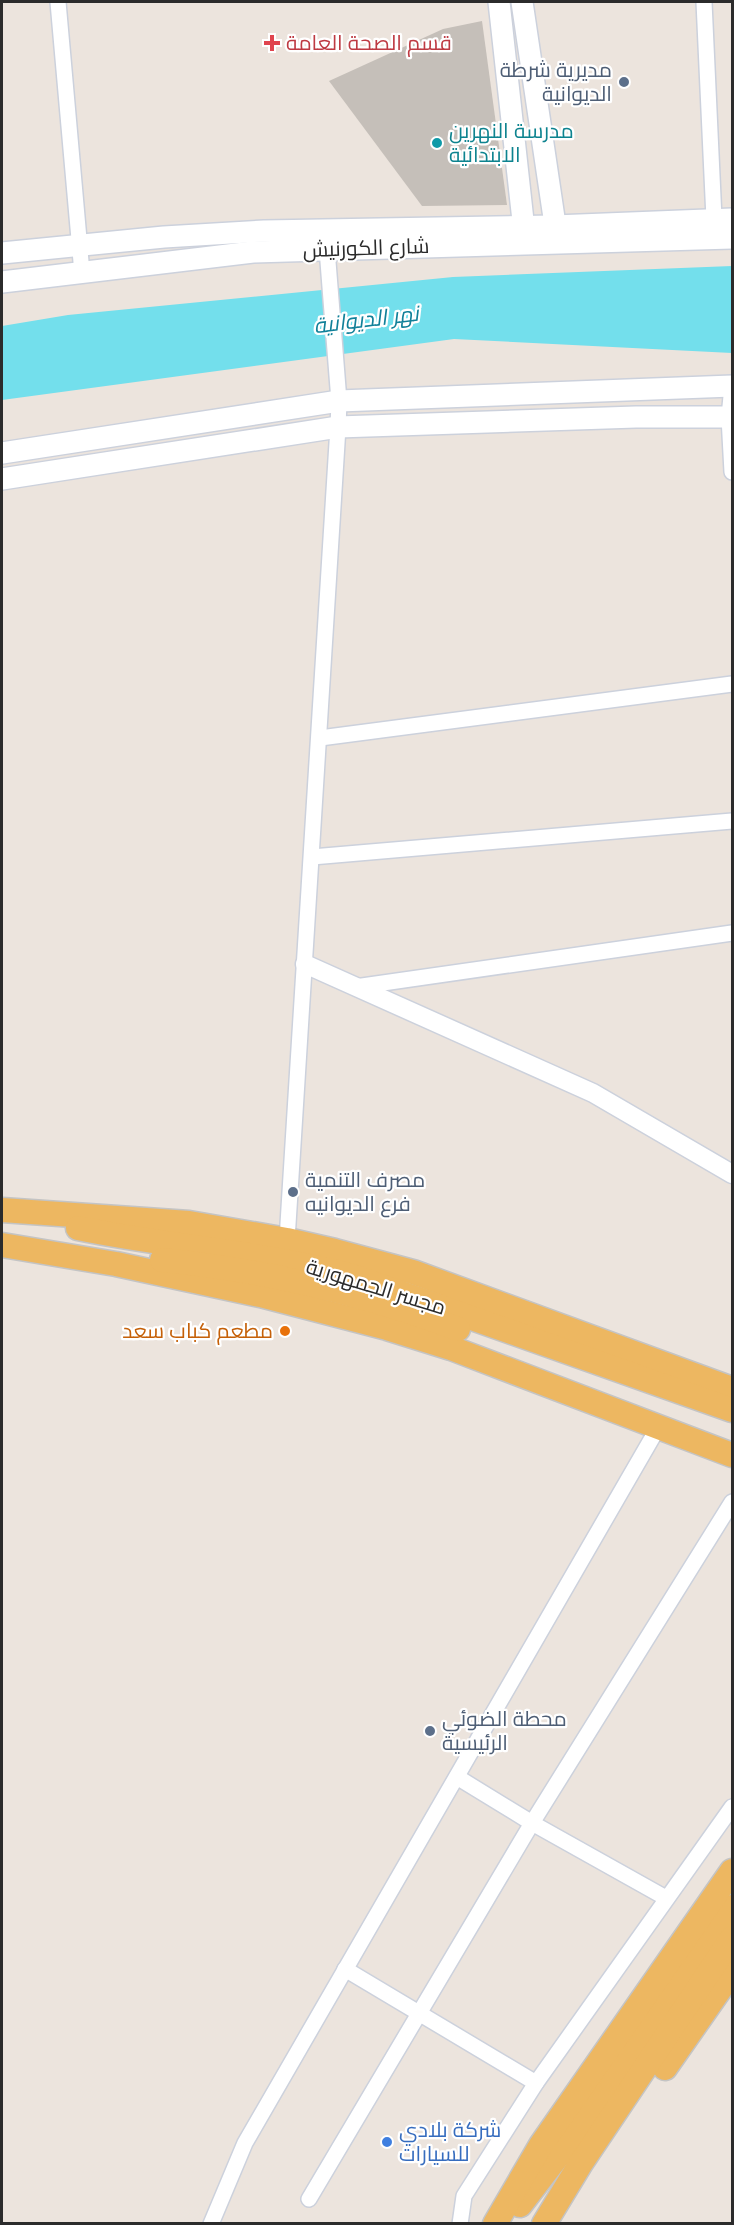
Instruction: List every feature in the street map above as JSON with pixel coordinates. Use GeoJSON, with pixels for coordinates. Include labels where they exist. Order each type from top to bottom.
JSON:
{"type":"FeatureCollection","features":[{"type":"Feature","properties":{"kind":"main road"},"geometry":{"type":"LineString","coordinates":[[499,2],[525,235]]}},
{"type":"Feature","properties":{"kind":"main road"},"geometry":{"type":"LineString","coordinates":[[522,2],[556,234]]}},
{"type":"Feature","properties":{"kind":"main road","name":"شارع الكورنيش"},"geometry":{"type":"LineString","coordinates":[[556,234],[723,219]]}},
{"type":"Feature","properties":{"kind":"main road","name":"شارع الكورنيش"},"geometry":{"type":"LineString","coordinates":[[2,253],[164,237],[264,231],[732,237]]}},
{"type":"Feature","properties":{"kind":"main road","name":"شارع الكورنيش"},"geometry":{"type":"LineString","coordinates":[[2,282],[202,257],[327,253],[525,235]]}},
{"type":"Feature","properties":{"kind":"main road"},"geometry":{"type":"LineString","coordinates":[[43,250],[56,255],[59,260],[55,272],[47,277]]}},
{"type":"Feature","properties":{"kind":"main road"},"geometry":{"type":"LineString","coordinates":[[2,453],[339,401],[732,386]]}},
{"type":"Feature","properties":{"kind":"main road"},"geometry":{"type":"LineString","coordinates":[[2,479],[338,427],[636,417],[731,417]]}},
{"type":"Feature","properties":{"kind":"main road"},"geometry":{"type":"LineString","coordinates":[[5,1210],[149,1219],[287,1240],[413,1272],[732,1389]]}},
{"type":"Feature","properties":{"kind":"main road","name":"مجسر الجمهورية"},"geometry":{"type":"LineString","coordinates":[[5,1210],[338,1291],[452,1326],[732,1427]]}},
{"type":"Feature","properties":{"kind":"main road"},"geometry":{"type":"LineString","coordinates":[[2,1245],[116,1264],[260,1295],[387,1328],[451,1348],[732,1455]]}},
{"type":"Feature","properties":{"kind":"main road","name":"مجسر الجمهورية"},"geometry":{"type":"LineString","coordinates":[[37,1251],[176,1253],[317,1266],[353,1276],[732,1410]]}},
{"type":"Feature","properties":{"kind":"main road"},"geometry":{"type":"LineString","coordinates":[[495,2223],[541,2145],[732,1871]]}},
{"type":"Feature","properties":{"kind":"main road"},"geometry":{"type":"LineString","coordinates":[[551,2214],[690,1986],[732,1907]]}},
{"type":"Feature","properties":{"kind":"main road"},"geometry":{"type":"LineString","coordinates":[[505,2223],[690,1986],[732,1938]]}},
{"type":"Feature","properties":{"kind":"main road"},"geometry":{"type":"LineString","coordinates":[[551,2214],[600,2158],[732,1972]]}},
{"type":"Feature","properties":{"kind":"street"},"geometry":{"type":"LineString","coordinates":[[58,2],[82,273]]}},
{"type":"Feature","properties":{"kind":"street"},"geometry":{"type":"LineString","coordinates":[[704,2],[723,219]]}},
{"type":"Feature","properties":{"kind":"street"},"geometry":{"type":"LineString","coordinates":[[287,1240],[338,427],[339,401],[327,253]]}},
{"type":"Feature","properties":{"kind":"street"},"geometry":{"type":"LineString","coordinates":[[732,386],[732,472]]}},
{"type":"Feature","properties":{"kind":"street"},"geometry":{"type":"LineString","coordinates":[[320,738],[732,684]]}},
{"type":"Feature","properties":{"kind":"street"},"geometry":{"type":"LineString","coordinates":[[312,857],[732,821]]}},
{"type":"Feature","properties":{"kind":"street"},"geometry":{"type":"LineString","coordinates":[[355,987],[732,933]]}},
{"type":"Feature","properties":{"kind":"street"},"geometry":{"type":"LineString","coordinates":[[305,964],[593,1093],[732,1174]]}},
{"type":"Feature","properties":{"kind":"street"},"geometry":{"type":"LineString","coordinates":[[212,2223],[245,2143],[659,1426]]}},
{"type":"Feature","properties":{"kind":"street"},"geometry":{"type":"LineString","coordinates":[[309,2199],[532,1823],[732,1502]]}},
{"type":"Feature","properties":{"kind":"street"},"geometry":{"type":"LineString","coordinates":[[457,1777],[532,1823],[666,1898]]}},
{"type":"Feature","properties":{"kind":"street"},"geometry":{"type":"LineString","coordinates":[[460,2223],[464,2196],[536,2083],[732,1808]]}},
{"type":"Feature","properties":{"kind":"street"},"geometry":{"type":"LineString","coordinates":[[345,1969],[536,2083]]}},
{"type":"Feature","properties":{"kind":"water","name":"نهر الديوانية"},"geometry":{"type":"Polygon","coordinates":[[[732,266],[732,353],[454,339],[2,400],[2,326],[68,315],[453,277],[732,266]]]}},
{"type":"Feature","properties":{"kind":"building","name":"مدرسة النهرين الابتدائية"},"geometry":{"type":"Polygon","coordinates":[[[482,21],[507,205],[422,206],[329,81],[443,29],[482,21]]]}},
{"type":"Feature","properties":{"kind":"place","name":"قسم الصحة العامة"},"geometry":{"type":"Point","coordinates":[272,43]}},
{"type":"Feature","properties":{"kind":"place","name":"مديرية شرطة الديوانية"},"geometry":{"type":"Point","coordinates":[624,82]}},
{"type":"Feature","properties":{"kind":"place","name":"مدرسة النهرين الابتدائية"},"geometry":{"type":"Point","coordinates":[437,143]}},
{"type":"Feature","properties":{"kind":"place","name":"مصرف التنمية فرع الديوانيه"},"geometry":{"type":"Point","coordinates":[293,1192]}},
{"type":"Feature","properties":{"kind":"place","name":"مطعم كباب سعد"},"geometry":{"type":"Point","coordinates":[285,1331]}},
{"type":"Feature","properties":{"kind":"place","name":"محطة الضوئي الرئيسية"},"geometry":{"type":"Point","coordinates":[430,1731]}},
{"type":"Feature","properties":{"kind":"place","name":"شركة بلادي للسيارات"},"geometry":{"type":"Point","coordinates":[387,2142]}}]}
